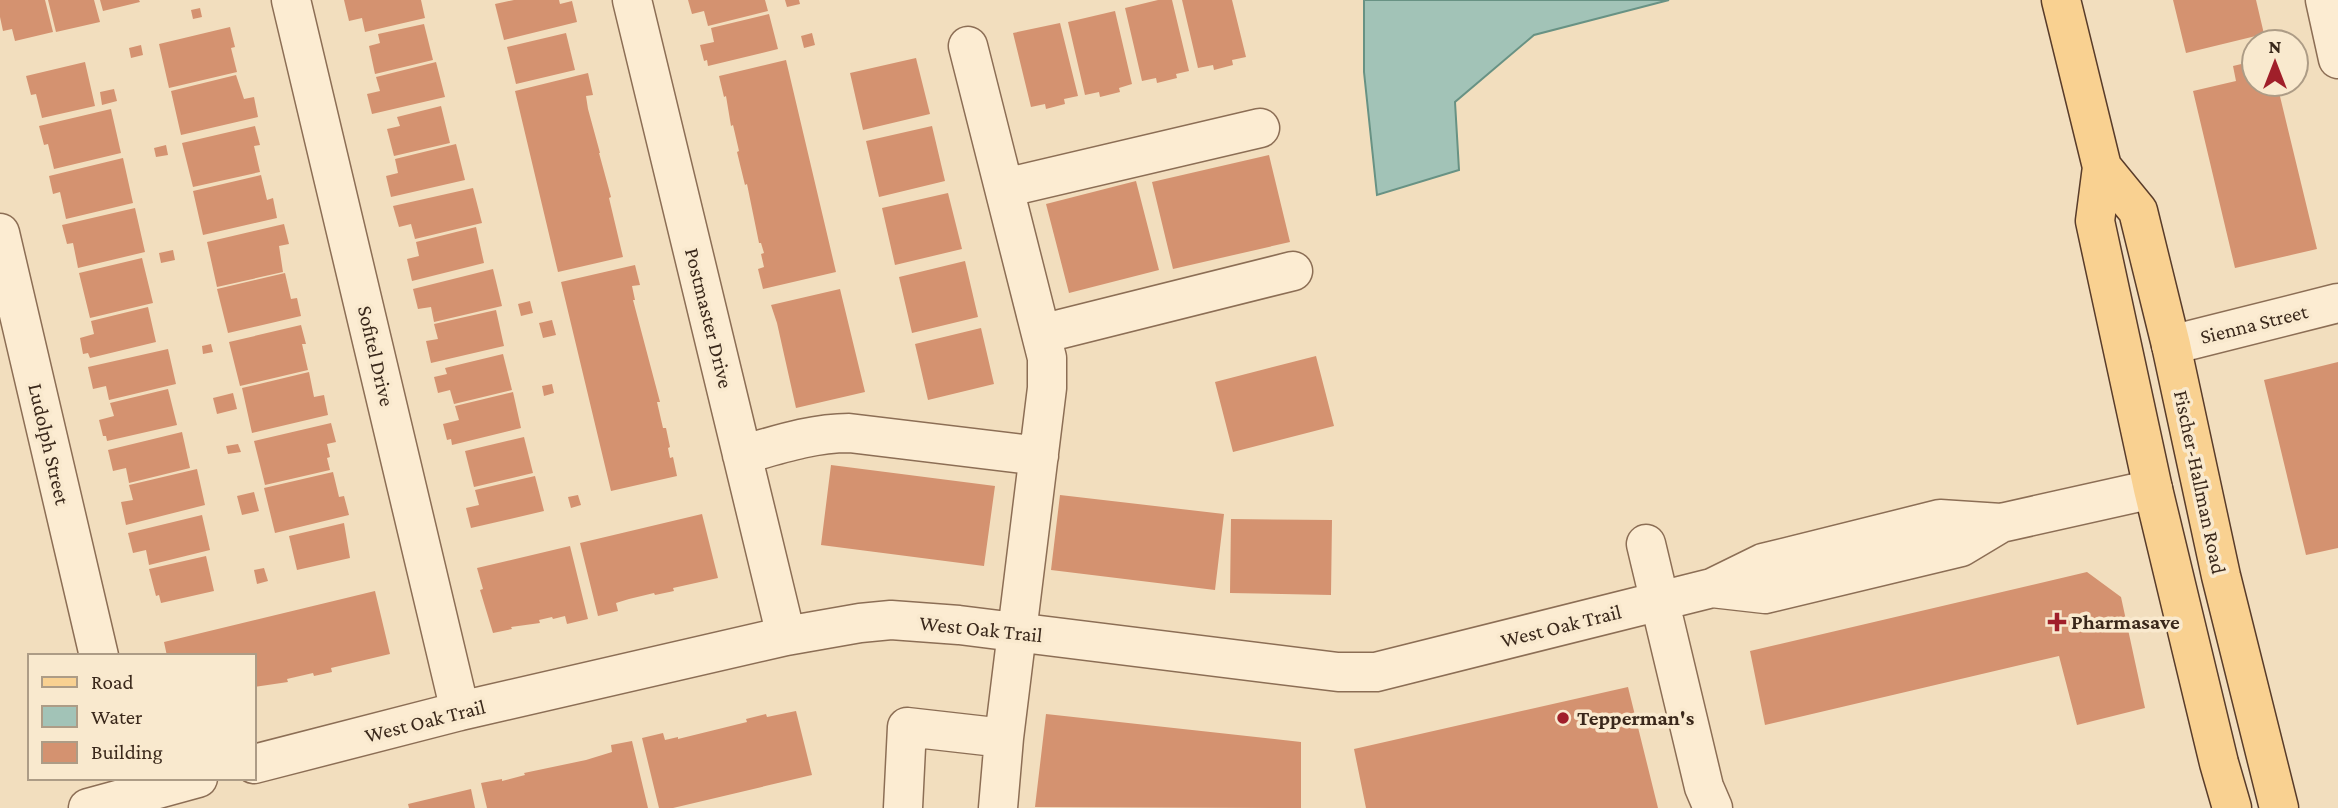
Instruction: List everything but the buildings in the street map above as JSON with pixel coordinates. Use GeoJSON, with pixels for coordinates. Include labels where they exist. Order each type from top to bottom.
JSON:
{"type":"FeatureCollection","features":[{"type":"Feature","properties":{"kind":"main road","name":"Fischer-Hallman Road"},"geometry":{"type":"LineString","coordinates":[[2061,0],[2102,167],[2095,221],[2153,489],[2232,808]]}},
{"type":"Feature","properties":{"kind":"main road","name":"Fischer-Hallman Road"},"geometry":{"type":"LineString","coordinates":[[2102,167],[2138,211],[2171,345],[2221,576],[2279,808]]}},
{"type":"Feature","properties":{"kind":"main road"},"geometry":{"type":"LineString","coordinates":[[2153,489],[2178,512],[2189,556],[2221,576]]}},
{"type":"Feature","properties":{"kind":"street","name":"Sofitel Drive"},"geometry":{"type":"LineString","coordinates":[[291,0],[460,711]]}},
{"type":"Feature","properties":{"kind":"street","name":"Postmaster Drive"},"geometry":{"type":"LineString","coordinates":[[632,0],[786,636]]}},
{"type":"Feature","properties":{"kind":"street"},"geometry":{"type":"LineString","coordinates":[[2325,0],[2338,59]]}},
{"type":"Feature","properties":{"kind":"street"},"geometry":{"type":"LineString","coordinates":[[968,46],[1047,358],[1039,456],[1004,738],[998,808]]}},
{"type":"Feature","properties":{"kind":"street"},"geometry":{"type":"LineString","coordinates":[[1004,188],[1260,128]]}},
{"type":"Feature","properties":{"kind":"street","name":"Ludolph Street"},"geometry":{"type":"LineString","coordinates":[[0,233],[99,654]]}},
{"type":"Feature","properties":{"kind":"street"},"geometry":{"type":"LineString","coordinates":[[1041,334],[1293,271]]}},
{"type":"Feature","properties":{"kind":"street","name":"Sienna Street"},"geometry":{"type":"LineString","coordinates":[[2171,345],[2338,303]]}},
{"type":"Feature","properties":{"kind":"street"},"geometry":{"type":"LineString","coordinates":[[742,455],[811,436],[849,433],[1039,456]]}},
{"type":"Feature","properties":{"kind":"street","name":"West Oak Trail"},"geometry":{"type":"LineString","coordinates":[[256,763],[460,711],[786,636],[860,623],[891,621],[959,625],[1338,672],[1376,672],[1712,589],[1765,594],[1961,547],[2001,523],[2153,489]]}},
{"type":"Feature","properties":{"kind":"street"},"geometry":{"type":"LineString","coordinates":[[1646,544],[1704,787],[1713,808]]}},
{"type":"Feature","properties":{"kind":"street"},"geometry":{"type":"LineString","coordinates":[[903,808],[907,727],[1004,738]]}},
{"type":"Feature","properties":{"kind":"street"},"geometry":{"type":"LineString","coordinates":[[88,808],[190,780]]}},
{"type":"Feature","properties":{"kind":"water"},"geometry":{"type":"Polygon","coordinates":[[[1364,0],[1669,0],[1534,35],[1455,102],[1459,170],[1377,195],[1364,72],[1364,0]]]}},
{"type":"Feature","properties":{"kind":"place","name":"Pharmasave"},"geometry":{"type":"Point","coordinates":[2057,622]}},
{"type":"Feature","properties":{"kind":"place","name":"Tepperman's"},"geometry":{"type":"Point","coordinates":[1563,718]}}]}
